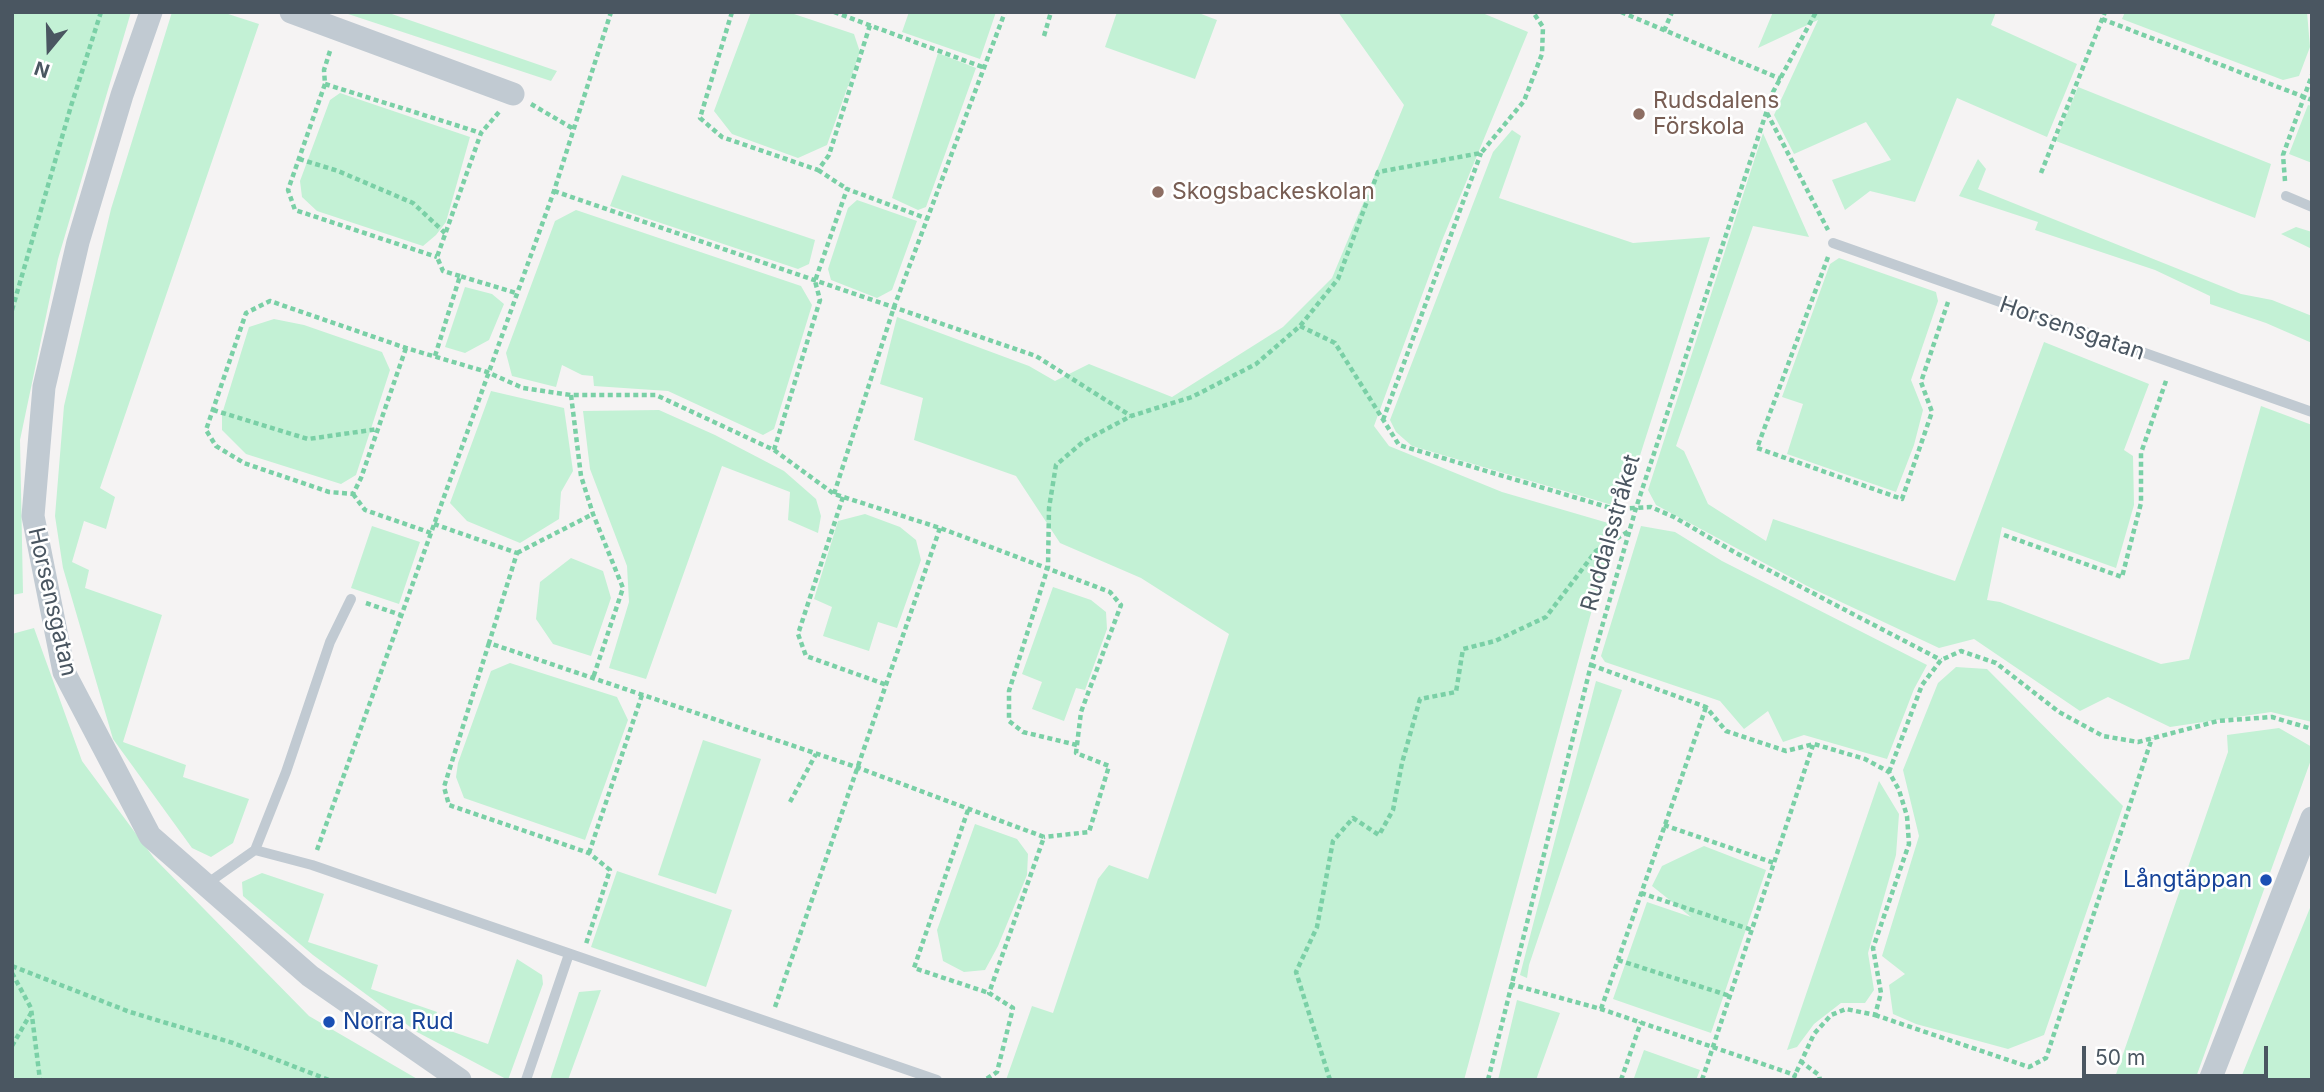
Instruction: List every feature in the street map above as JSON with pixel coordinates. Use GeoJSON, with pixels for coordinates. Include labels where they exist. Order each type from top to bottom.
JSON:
{"type":"FeatureCollection","features":[{"type":"Feature","properties":{"kind":"street","name":"Horsensgatan"},"geometry":{"type":"LineString","coordinates":[[151,12],[122,95],[78,242],[44,387],[33,516],[64,672],[150,836],[310,976],[460,1080]]}},
{"type":"Feature","properties":{"kind":"street"},"geometry":{"type":"LineString","coordinates":[[290,12],[513,94]]}},
{"type":"Feature","properties":{"kind":"street"},"geometry":{"type":"LineString","coordinates":[[2210,1080],[2312,818]]}},
{"type":"Feature","properties":{"kind":"lane"},"geometry":{"type":"LineString","coordinates":[[2286,196],[2312,207]]}},
{"type":"Feature","properties":{"kind":"lane","name":"Horsensgatan"},"geometry":{"type":"LineString","coordinates":[[1833,243],[2312,412]]}},
{"type":"Feature","properties":{"kind":"lane"},"geometry":{"type":"LineString","coordinates":[[205,885],[256,850],[286,772],[330,642],[351,598]]}},
{"type":"Feature","properties":{"kind":"lane"},"geometry":{"type":"LineString","coordinates":[[256,850],[312,865],[937,1080]]}},
{"type":"Feature","properties":{"kind":"lane"},"geometry":{"type":"LineString","coordinates":[[526,1080],[569,954]]}},
{"type":"Feature","properties":{"kind":"path"},"geometry":{"type":"LineString","coordinates":[[12,310],[101,12]]}},
{"type":"Feature","properties":{"kind":"path"},"geometry":{"type":"LineString","coordinates":[[312,865],[554,191],[611,12]]}},
{"type":"Feature","properties":{"kind":"path"},"geometry":{"type":"LineString","coordinates":[[732,12],[700,117],[722,137],[818,170],[847,190],[928,219]]}},
{"type":"Feature","properties":{"kind":"path"},"geometry":{"type":"LineString","coordinates":[[834,12],[985,68]]}},
{"type":"Feature","properties":{"kind":"path"},"geometry":{"type":"LineString","coordinates":[[834,494],[894,307],[1004,12]]}},
{"type":"Feature","properties":{"kind":"path"},"geometry":{"type":"LineString","coordinates":[[1044,36],[1051,12]]}},
{"type":"Feature","properties":{"kind":"path"},"geometry":{"type":"LineString","coordinates":[[1382,421],[1481,153],[1524,102],[1542,54],[1543,27],[1533,12]]}},
{"type":"Feature","properties":{"kind":"path"},"geometry":{"type":"LineString","coordinates":[[1620,12],[1781,79]]}},
{"type":"Feature","properties":{"kind":"path"},"geometry":{"type":"LineString","coordinates":[[1664,31],[1672,12]]}},
{"type":"Feature","properties":{"kind":"path","name":"Ruddalsstråket"},"geometry":{"type":"LineString","coordinates":[[1488,1080],[1591,665],[1636,508],[1773,92],[1816,12]]}},
{"type":"Feature","properties":{"kind":"path"},"geometry":{"type":"LineString","coordinates":[[2041,173],[2105,12]]}},
{"type":"Feature","properties":{"kind":"path"},"geometry":{"type":"LineString","coordinates":[[2102,19],[2312,100]]}},
{"type":"Feature","properties":{"kind":"path"},"geometry":{"type":"LineString","coordinates":[[818,170],[829,155],[870,25]]}},
{"type":"Feature","properties":{"kind":"path"},"geometry":{"type":"LineString","coordinates":[[338,29],[324,70],[325,84],[288,191],[295,210],[437,257]]}},
{"type":"Feature","properties":{"kind":"path"},"geometry":{"type":"LineString","coordinates":[[2286,196],[2283,155],[2312,75]]}},
{"type":"Feature","properties":{"kind":"path"},"geometry":{"type":"LineString","coordinates":[[325,84],[481,133]]}},
{"type":"Feature","properties":{"kind":"path"},"geometry":{"type":"LineString","coordinates":[[516,293],[443,271],[437,257],[445,233],[481,133],[513,94],[572,128]]}},
{"type":"Feature","properties":{"kind":"path"},"geometry":{"type":"LineString","coordinates":[[1767,113],[1821,213],[1833,243],[1757,448],[1902,499],[1932,412],[1921,382],[1953,287]]}},
{"type":"Feature","properties":{"kind":"path"},"geometry":{"type":"LineString","coordinates":[[1077,744],[1023,732],[1009,721],[1009,691],[1048,567],[1049,508],[1056,466],[1084,441],[1131,416],[1192,397],[1256,364],[1300,326],[1338,278],[1378,172],[1481,153]]}},
{"type":"Feature","properties":{"kind":"path"},"geometry":{"type":"LineString","coordinates":[[299,159],[338,171],[413,203],[445,233]]}},
{"type":"Feature","properties":{"kind":"path"},"geometry":{"type":"LineString","coordinates":[[774,450],[820,300],[814,281],[847,190]]}},
{"type":"Feature","properties":{"kind":"path"},"geometry":{"type":"LineString","coordinates":[[554,191],[1036,356],[1131,416]]}},
{"type":"Feature","properties":{"kind":"path"},"geometry":{"type":"LineString","coordinates":[[435,356],[460,276]]}},
{"type":"Feature","properties":{"kind":"path"},"geometry":{"type":"LineString","coordinates":[[430,533],[365,510],[353,494],[329,492],[244,463],[216,446],[206,430],[246,313],[270,301],[406,348],[487,372],[523,388],[571,395],[656,395],[774,450],[834,494],[1048,567],[1110,592],[1121,605],[1081,712],[1076,753],[1109,766],[1089,832],[1044,837],[859,768],[489,643]]}},
{"type":"Feature","properties":{"kind":"path"},"geometry":{"type":"LineString","coordinates":[[1300,326],[1335,343],[1399,445],[1614,509],[1651,507],[1941,660]]}},
{"type":"Feature","properties":{"kind":"path"},"geometry":{"type":"LineString","coordinates":[[353,494],[406,348]]}},
{"type":"Feature","properties":{"kind":"path"},"geometry":{"type":"LineString","coordinates":[[2004,536],[2122,577],[2141,503],[2141,453],[2171,364]]}},
{"type":"Feature","properties":{"kind":"path"},"geometry":{"type":"LineString","coordinates":[[571,395],[581,476],[593,514],[623,588],[593,678]]}},
{"type":"Feature","properties":{"kind":"path"},"geometry":{"type":"LineString","coordinates":[[213,410],[308,439],[378,429]]}},
{"type":"Feature","properties":{"kind":"path"},"geometry":{"type":"LineString","coordinates":[[843,497],[798,634],[806,656],[887,685]]}},
{"type":"Feature","properties":{"kind":"path"},"geometry":{"type":"LineString","coordinates":[[581,958],[610,870],[589,853],[449,805],[444,787],[517,553],[593,514]]}},
{"type":"Feature","properties":{"kind":"path"},"geometry":{"type":"LineString","coordinates":[[434,524],[517,553]]}},
{"type":"Feature","properties":{"kind":"path"},"geometry":{"type":"LineString","coordinates":[[770,1023],[940,528]]}},
{"type":"Feature","properties":{"kind":"path"},"geometry":{"type":"LineString","coordinates":[[1330,1080],[1296,972],[1317,927],[1334,841],[1353,818],[1379,835],[1393,810],[1402,763],[1420,699],[1456,692],[1463,649],[1495,640],[1545,617],[1596,551],[1629,531]]}},
{"type":"Feature","properties":{"kind":"path"},"geometry":{"type":"LineString","coordinates":[[351,598],[401,615]]}},
{"type":"Feature","properties":{"kind":"path"},"geometry":{"type":"LineString","coordinates":[[1889,772],[1922,685],[1941,660],[1961,651],[1996,663],[2059,712],[2102,736],[2138,742],[2218,721],[2272,717],[2312,729]]}},
{"type":"Feature","properties":{"kind":"path"},"geometry":{"type":"LineString","coordinates":[[1591,665],[1706,707],[1726,731],[1786,751],[1814,744],[1865,759],[1889,772],[1899,790],[1907,816],[1909,844],[1873,948],[1881,993],[1875,1015]]}},
{"type":"Feature","properties":{"kind":"path"},"geometry":{"type":"LineString","coordinates":[[589,853],[642,695]]}},
{"type":"Feature","properties":{"kind":"path"},"geometry":{"type":"LineString","coordinates":[[1601,1009],[1706,707]]}},
{"type":"Feature","properties":{"kind":"path"},"geometry":{"type":"LineString","coordinates":[[1510,984],[1601,1009],[1794,1078],[1814,1034],[1831,1015],[1846,1009],[1875,1015],[2029,1066],[2046,1058],[2152,738]]}},
{"type":"Feature","properties":{"kind":"path"},"geometry":{"type":"LineString","coordinates":[[1702,1080],[1814,744]]}},
{"type":"Feature","properties":{"kind":"path"},"geometry":{"type":"LineString","coordinates":[[790,802],[816,754]]}},
{"type":"Feature","properties":{"kind":"path"},"geometry":{"type":"LineString","coordinates":[[968,810],[914,968],[989,993],[1013,1008],[998,1072],[985,1080]]}},
{"type":"Feature","properties":{"kind":"path"},"geometry":{"type":"LineString","coordinates":[[1664,825],[1774,863]]}},
{"type":"Feature","properties":{"kind":"path"},"geometry":{"type":"LineString","coordinates":[[989,993],[1044,837]]}},
{"type":"Feature","properties":{"kind":"path"},"geometry":{"type":"LineString","coordinates":[[1641,892],[1752,930]]}},
{"type":"Feature","properties":{"kind":"path"},"geometry":{"type":"LineString","coordinates":[[1618,960],[1730,996]]}},
{"type":"Feature","properties":{"kind":"path"},"geometry":{"type":"LineString","coordinates":[[12,966],[130,1012],[233,1043],[329,1080]]}},
{"type":"Feature","properties":{"kind":"path"},"geometry":{"type":"LineString","coordinates":[[12,973],[32,1012],[40,1080]]}},
{"type":"Feature","properties":{"kind":"path"},"geometry":{"type":"LineString","coordinates":[[12,1046],[32,1012]]}},
{"type":"Feature","properties":{"kind":"path"},"geometry":{"type":"LineString","coordinates":[[1621,1080],[1640,1022]]}},
{"type":"Feature","properties":{"kind":"path"},"geometry":{"type":"LineString","coordinates":[[1800,1060],[1819,1075],[1820,1080]]}},
{"type":"Feature","properties":{"kind":"green space"},"geometry":{"type":"Polygon","coordinates":[[[12,12],[131,12],[58,259],[20,440],[23,593],[12,595],[12,12]]]}},
{"type":"Feature","properties":{"kind":"green space"},"geometry":{"type":"Polygon","coordinates":[[[172,12],[222,12],[259,24],[100,488],[115,497],[106,529],[84,521],[72,562],[89,570],[85,588],[162,615],[123,742],[186,765],[183,777],[249,799],[233,843],[211,857],[192,848],[113,739],[63,568],[55,516],[64,406],[111,209],[172,12]]]}},
{"type":"Feature","properties":{"kind":"green space"},"geometry":{"type":"Polygon","coordinates":[[[342,12],[386,12],[557,71],[551,81],[342,12]]]}},
{"type":"Feature","properties":{"kind":"green space"},"geometry":{"type":"Polygon","coordinates":[[[751,12],[788,12],[854,34],[860,52],[827,145],[798,158],[732,134],[714,111],[751,12]]]}},
{"type":"Feature","properties":{"kind":"green space"},"geometry":{"type":"Polygon","coordinates":[[[909,12],[996,12],[980,59],[902,32],[909,12]]]}},
{"type":"Feature","properties":{"kind":"green space"},"geometry":{"type":"Polygon","coordinates":[[[1117,12],[1196,12],[1217,20],[1195,79],[1105,47],[1117,12]]]}},
{"type":"Feature","properties":{"kind":"green space"},"geometry":{"type":"Polygon","coordinates":[[[1338,12],[1480,12],[1528,32],[1443,238],[1374,426],[1389,446],[1502,492],[1615,525],[1464,1080],[1006,1080],[1032,1006],[1053,1013],[1098,879],[1109,865],[1148,879],[1229,634],[1141,578],[1060,543],[1016,476],[914,440],[923,398],[880,384],[897,317],[1029,366],[1055,381],[1089,364],[1172,397],[1283,327],[1332,278],[1404,105],[1338,12]]]}},
{"type":"Feature","properties":{"kind":"green space"},"geometry":{"type":"Polygon","coordinates":[[[1773,12],[1996,12],[1991,25],[2077,64],[2047,137],[1957,98],[1915,202],[1870,191],[1845,210],[1832,180],[1891,160],[1866,122],[1794,154],[1774,115],[1818,20],[1758,48],[1773,12]]]}},
{"type":"Feature","properties":{"kind":"green space"},"geometry":{"type":"Polygon","coordinates":[[[2125,12],[2307,12],[2310,47],[2299,76],[2283,80],[2122,19],[2125,12]]]}},
{"type":"Feature","properties":{"kind":"green space"},"geometry":{"type":"Polygon","coordinates":[[[938,53],[976,68],[926,207],[918,210],[892,198],[938,53]]]}},
{"type":"Feature","properties":{"kind":"green space"},"geometry":{"type":"Polygon","coordinates":[[[2078,87],[2271,164],[2255,218],[2056,141],[2078,87]]]}},
{"type":"Feature","properties":{"kind":"green space"},"geometry":{"type":"Polygon","coordinates":[[[340,93],[470,137],[446,222],[423,246],[317,211],[302,197],[300,181],[330,100],[340,93]]]}},
{"type":"Feature","properties":{"kind":"green space"},"geometry":{"type":"Polygon","coordinates":[[[2308,105],[2312,106],[2312,163],[2289,154],[2308,105]]]}},
{"type":"Feature","properties":{"kind":"green space"},"geometry":{"type":"Polygon","coordinates":[[[1512,130],[1521,136],[1499,198],[1633,243],[1710,237],[1627,496],[1612,505],[1412,446],[1396,432],[1390,420],[1493,152],[1512,130]]]}},
{"type":"Feature","properties":{"kind":"green space"},"geometry":{"type":"Polygon","coordinates":[[[1763,133],[1809,237],[1753,226],[1676,446],[1684,451],[1708,504],[1766,541],[1773,519],[1955,581],[2044,342],[2149,384],[2124,450],[2133,456],[2134,505],[2116,568],[2002,527],[1987,600],[2000,602],[2161,664],[2189,659],[2261,406],[2312,425],[2312,722],[2271,712],[2170,727],[2108,697],[2080,711],[1974,639],[1939,648],[1809,587],[1656,505],[1648,490],[1763,133]]]}},
{"type":"Feature","properties":{"kind":"green space"},"geometry":{"type":"Polygon","coordinates":[[[1978,159],[1986,169],[1978,189],[2241,294],[2272,300],[2312,316],[2312,343],[2266,323],[2210,304],[2210,296],[2155,270],[2035,230],[2038,222],[1959,196],[1978,159]]]}},
{"type":"Feature","properties":{"kind":"green space"},"geometry":{"type":"Polygon","coordinates":[[[622,175],[815,240],[809,264],[798,269],[610,206],[622,175]]]}},
{"type":"Feature","properties":{"kind":"green space"},"geometry":{"type":"Polygon","coordinates":[[[857,200],[917,221],[892,290],[877,298],[831,280],[828,269],[848,208],[857,200]]]}},
{"type":"Feature","properties":{"kind":"green space"},"geometry":{"type":"Polygon","coordinates":[[[576,210],[801,286],[812,305],[774,429],[763,435],[668,391],[594,386],[593,376],[582,375],[562,365],[556,387],[512,376],[506,353],[555,221],[576,210]]]}},
{"type":"Feature","properties":{"kind":"green space"},"geometry":{"type":"Polygon","coordinates":[[[2296,227],[2312,232],[2312,249],[2281,234],[2296,227]]]}},
{"type":"Feature","properties":{"kind":"green space"},"geometry":{"type":"Polygon","coordinates":[[[1839,258],[1936,292],[1938,301],[1911,380],[1923,410],[1914,445],[1896,492],[1787,454],[1803,404],[1782,397],[1830,264],[1839,258]]]}},
{"type":"Feature","properties":{"kind":"green space"},"geometry":{"type":"Polygon","coordinates":[[[465,287],[492,294],[504,304],[489,340],[465,353],[445,347],[465,287]]]}},
{"type":"Feature","properties":{"kind":"green space"},"geometry":{"type":"Polygon","coordinates":[[[274,319],[304,325],[382,352],[390,370],[356,475],[341,484],[246,454],[222,430],[222,414],[249,327],[274,319]]]}},
{"type":"Feature","properties":{"kind":"green space"},"geometry":{"type":"Polygon","coordinates":[[[491,391],[564,408],[573,471],[561,492],[559,519],[520,543],[467,521],[450,503],[491,391]]]}},
{"type":"Feature","properties":{"kind":"green space"},"geometry":{"type":"Polygon","coordinates":[[[659,410],[784,471],[816,499],[821,516],[818,533],[788,520],[790,492],[722,466],[646,679],[609,668],[629,602],[627,566],[590,469],[583,411],[659,410]]]}},
{"type":"Feature","properties":{"kind":"green space"},"geometry":{"type":"Polygon","coordinates":[[[865,514],[900,527],[916,540],[921,560],[897,628],[878,622],[869,651],[823,636],[832,607],[814,599],[838,521],[865,514]]]}},
{"type":"Feature","properties":{"kind":"green space"},"geometry":{"type":"Polygon","coordinates":[[[372,526],[420,542],[399,604],[351,588],[372,526]]]}},
{"type":"Feature","properties":{"kind":"green space"},"geometry":{"type":"Polygon","coordinates":[[[1641,526],[1675,532],[1722,561],[1927,665],[1914,689],[1887,759],[1804,735],[1783,742],[1768,711],[1744,729],[1720,701],[1605,662],[1601,656],[1641,526]]]}},
{"type":"Feature","properties":{"kind":"green space"},"geometry":{"type":"Polygon","coordinates":[[[571,558],[603,571],[611,598],[591,656],[553,644],[536,619],[540,582],[571,558]]]}},
{"type":"Feature","properties":{"kind":"green space"},"geometry":{"type":"Polygon","coordinates":[[[1053,587],[1091,600],[1106,612],[1107,629],[1085,690],[1076,688],[1064,721],[1032,709],[1042,682],[1022,674],[1053,587]]]}},
{"type":"Feature","properties":{"kind":"green space"},"geometry":{"type":"Polygon","coordinates":[[[34,628],[82,761],[154,858],[309,1016],[419,1080],[12,1080],[12,634],[34,628]]]}},
{"type":"Feature","properties":{"kind":"green space"},"geometry":{"type":"Polygon","coordinates":[[[510,663],[617,697],[628,720],[585,840],[464,798],[456,777],[458,763],[491,671],[510,663]]]}},
{"type":"Feature","properties":{"kind":"green space"},"geometry":{"type":"Polygon","coordinates":[[[1956,667],[1987,669],[2123,806],[2044,1035],[2008,1049],[1916,1024],[1893,1014],[1889,985],[1905,974],[1882,956],[1919,836],[1903,770],[1938,683],[1956,667]]]}},
{"type":"Feature","properties":{"kind":"green space"},"geometry":{"type":"Polygon","coordinates":[[[1596,681],[1622,690],[1529,965],[1527,978],[1520,975],[1596,681]]]}},
{"type":"Feature","properties":{"kind":"green space"},"geometry":{"type":"Polygon","coordinates":[[[2279,728],[2312,747],[2312,757],[2195,1080],[2114,1080],[2228,752],[2227,735],[2279,728]]]}},
{"type":"Feature","properties":{"kind":"green space"},"geometry":{"type":"Polygon","coordinates":[[[703,740],[761,759],[716,894],[658,875],[703,740]]]}},
{"type":"Feature","properties":{"kind":"green space"},"geometry":{"type":"Polygon","coordinates":[[[1879,781],[1899,814],[1896,855],[1868,953],[1874,990],[1865,1003],[1841,1003],[1814,1024],[1797,1047],[1787,1050],[1879,781]]]}},
{"type":"Feature","properties":{"kind":"green space"},"geometry":{"type":"Polygon","coordinates":[[[975,824],[1017,839],[1028,854],[1027,875],[998,946],[985,970],[964,972],[943,961],[937,930],[975,824]]]}},
{"type":"Feature","properties":{"kind":"green space"},"geometry":{"type":"Polygon","coordinates":[[[1704,846],[1766,870],[1711,1033],[1613,999],[1647,902],[1691,917],[1652,886],[1662,866],[1704,846]]]}},
{"type":"Feature","properties":{"kind":"green space"},"geometry":{"type":"Polygon","coordinates":[[[617,871],[732,910],[706,987],[591,947],[617,871]]]}},
{"type":"Feature","properties":{"kind":"green space"},"geometry":{"type":"Polygon","coordinates":[[[262,873],[324,894],[308,942],[378,965],[371,989],[437,1012],[433,1025],[488,1044],[517,959],[542,975],[543,984],[508,1080],[417,1032],[313,955],[243,896],[242,882],[262,873]]]}},
{"type":"Feature","properties":{"kind":"green space"},"geometry":{"type":"Polygon","coordinates":[[[2312,903],[2312,1080],[2240,1080],[2312,903]]]}},
{"type":"Feature","properties":{"kind":"green space"},"geometry":{"type":"Polygon","coordinates":[[[601,990],[568,1080],[550,1080],[579,992],[601,990]]]}},
{"type":"Feature","properties":{"kind":"green space"},"geometry":{"type":"Polygon","coordinates":[[[1517,1000],[1560,1013],[1536,1080],[1498,1080],[1517,1000]]]}},
{"type":"Feature","properties":{"kind":"green space"},"geometry":{"type":"Polygon","coordinates":[[[1644,1050],[1700,1070],[1696,1080],[1634,1078],[1644,1050]]]}},
{"type":"Feature","properties":{"kind":"place","name":"Rudsdalens Förskola"},"geometry":{"type":"Point","coordinates":[1639,114]}},
{"type":"Feature","properties":{"kind":"place","name":"Skogsbackeskolan"},"geometry":{"type":"Point","coordinates":[1158,192]}},
{"type":"Feature","properties":{"kind":"place","name":"Långtäppan"},"geometry":{"type":"Point","coordinates":[2266,880]}},
{"type":"Feature","properties":{"kind":"place","name":"Norra Rud"},"geometry":{"type":"Point","coordinates":[329,1022]}}]}
